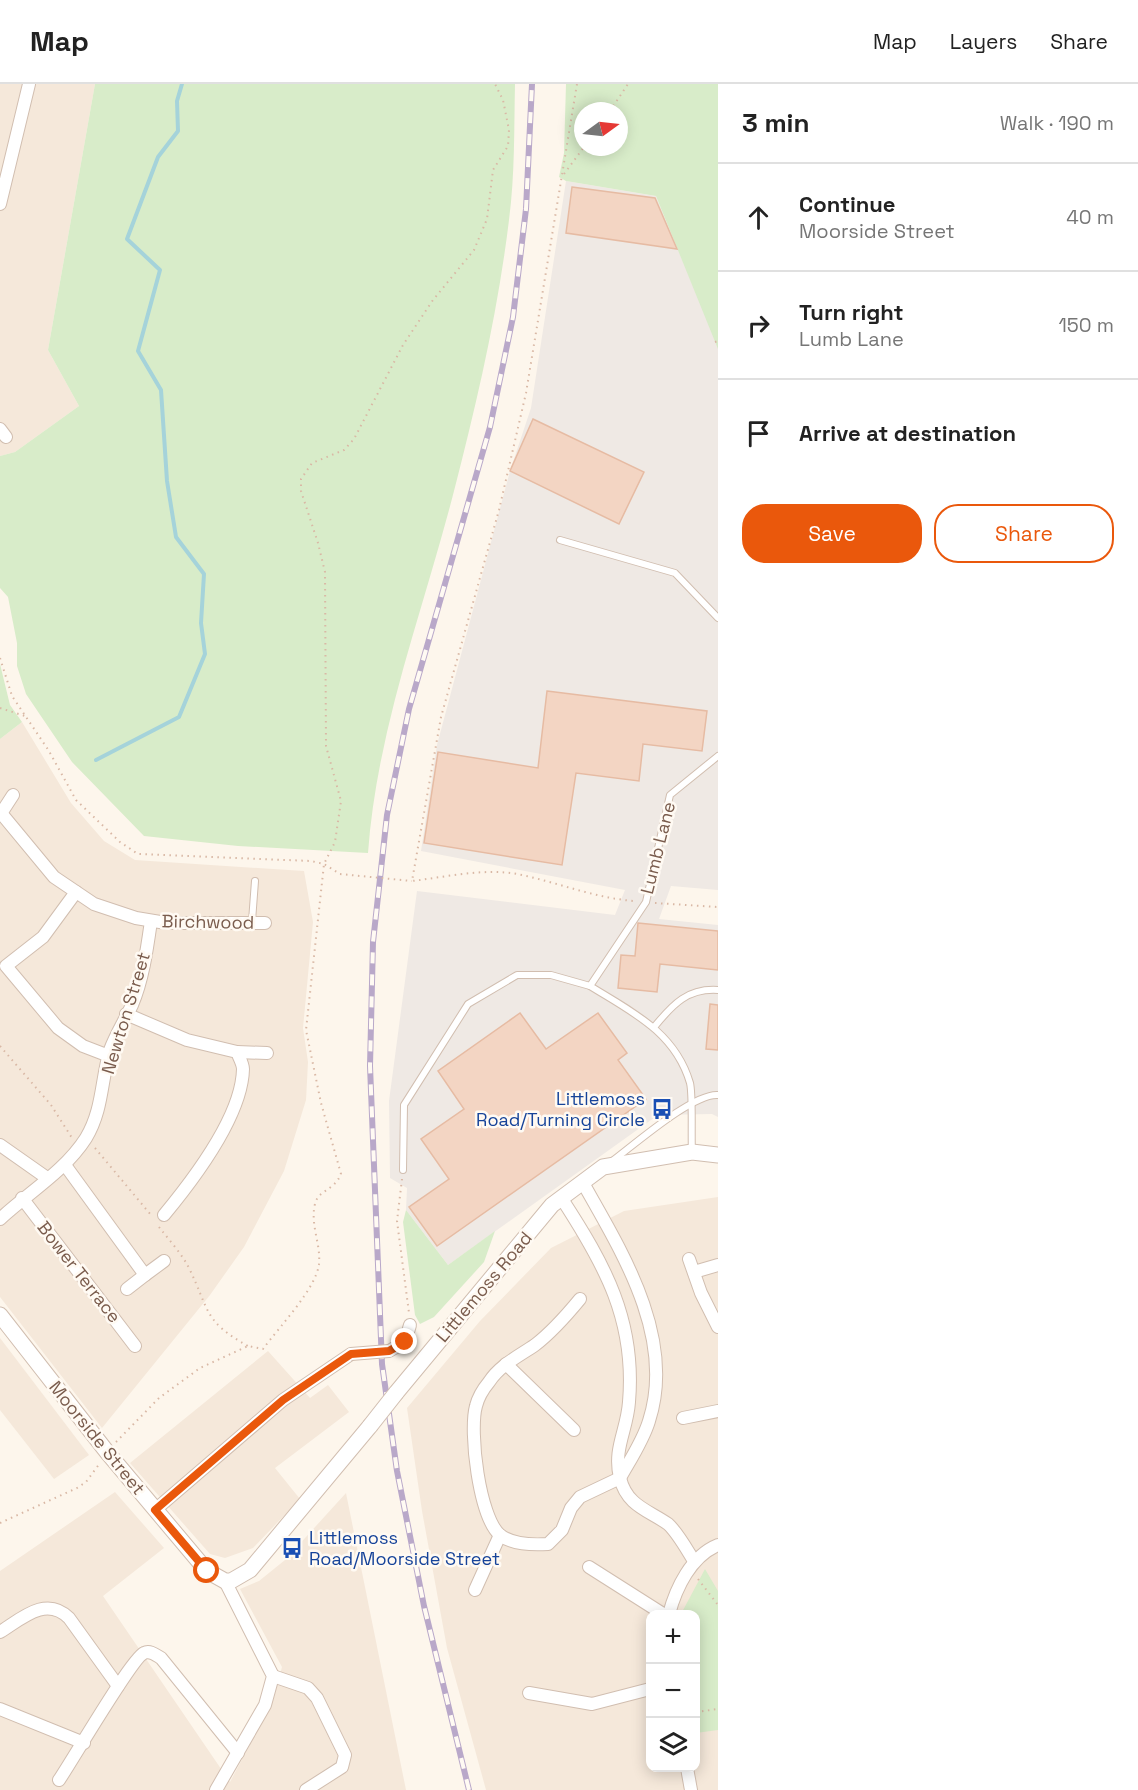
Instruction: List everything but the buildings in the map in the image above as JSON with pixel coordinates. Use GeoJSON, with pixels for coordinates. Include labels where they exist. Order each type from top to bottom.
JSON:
{"type":"FeatureCollection","features":[{"type":"Feature","properties":{"kind":"street"},"geometry":{"type":"LineString","coordinates":[[0,204],[29,84]]}},
{"type":"Feature","properties":{"kind":"street"},"geometry":{"type":"LineString","coordinates":[[13,795],[1,814],[54,877],[94,904],[151,921]]}},
{"type":"Feature","properties":{"kind":"street"},"geometry":{"type":"LineString","coordinates":[[76,892],[43,937],[3,962],[58,1028],[83,1046],[109,1056]]}},
{"type":"Feature","properties":{"kind":"street","name":"Birchwood"},"geometry":{"type":"LineString","coordinates":[[151,921],[258,922]]}},
{"type":"Feature","properties":{"kind":"street","name":"Newton Street"},"geometry":{"type":"LineString","coordinates":[[0,1219],[22,1198],[65,1165],[81,1143],[101,1103],[109,1056],[144,967],[151,921]]}},
{"type":"Feature","properties":{"kind":"street"},"geometry":{"type":"LineString","coordinates":[[126,1014],[187,1040],[237,1052],[267,1053]]}},
{"type":"Feature","properties":{"kind":"street"},"geometry":{"type":"LineString","coordinates":[[164,1215],[183,1192],[213,1146],[236,1102],[243,1068],[237,1052]]}},
{"type":"Feature","properties":{"kind":"street"},"geometry":{"type":"LineString","coordinates":[[0,1145],[47,1178]]}},
{"type":"Feature","properties":{"kind":"street","name":"Littlemoss Road"},"geometry":{"type":"LineString","coordinates":[[225,1581],[231,1581],[250,1570],[552,1205],[603,1167],[692,1152],[718,1155]]}},
{"type":"Feature","properties":{"kind":"street"},"geometry":{"type":"LineString","coordinates":[[65,1165],[145,1275]]}},
{"type":"Feature","properties":{"kind":"street"},"geometry":{"type":"LineString","coordinates":[[580,1299],[556,1327],[506,1364],[489,1380],[476,1406],[474,1439],[481,1488],[489,1518],[500,1535],[526,1545],[548,1544],[562,1530],[571,1508],[580,1497],[620,1478],[650,1420],[656,1383],[653,1345],[645,1310],[631,1273],[583,1183]]}},
{"type":"Feature","properties":{"kind":"street","name":"Bower Terrace"},"geometry":{"type":"LineString","coordinates":[[22,1198],[135,1346]]}},
{"type":"Feature","properties":{"kind":"street"},"geometry":{"type":"LineString","coordinates":[[561,1199],[605,1272],[620,1304],[626,1326],[631,1358],[629,1405],[617,1448],[620,1478],[635,1505],[669,1526],[694,1562]]}},
{"type":"Feature","properties":{"kind":"street"},"geometry":{"type":"LineString","coordinates":[[689,1259],[701,1293],[718,1328]]}},
{"type":"Feature","properties":{"kind":"street"},"geometry":{"type":"LineString","coordinates":[[127,1289],[164,1260]]}},
{"type":"Feature","properties":{"kind":"street"},"geometry":{"type":"LineString","coordinates":[[694,1272],[718,1265]]}},
{"type":"Feature","properties":{"kind":"street","name":"Moorside Street"},"geometry":{"type":"LineString","coordinates":[[0,1315],[155,1510],[207,1571],[225,1581]]}},
{"type":"Feature","properties":{"kind":"street"},"geometry":{"type":"LineString","coordinates":[[155,1510],[283,1400],[351,1354],[389,1351],[405,1342],[410,1325]]}},
{"type":"Feature","properties":{"kind":"street"},"geometry":{"type":"LineString","coordinates":[[506,1364],[574,1430]]}},
{"type":"Feature","properties":{"kind":"street"},"geometry":{"type":"LineString","coordinates":[[683,1418],[718,1411]]}},
{"type":"Feature","properties":{"kind":"street"},"geometry":{"type":"LineString","coordinates":[[475,1590],[500,1535]]}},
{"type":"Feature","properties":{"kind":"street"},"geometry":{"type":"LineString","coordinates":[[670,1610],[674,1597],[694,1562],[718,1545]]}},
{"type":"Feature","properties":{"kind":"street"},"geometry":{"type":"LineString","coordinates":[[589,1567],[657,1610]]}},
{"type":"Feature","properties":{"kind":"street"},"geometry":{"type":"LineString","coordinates":[[216,1790],[265,1705],[273,1676],[225,1581]]}},
{"type":"Feature","properties":{"kind":"street"},"geometry":{"type":"LineString","coordinates":[[0,1632],[40,1608],[61,1611],[69,1618],[118,1686]]}},
{"type":"Feature","properties":{"kind":"street"},"geometry":{"type":"LineString","coordinates":[[59,1780],[118,1686],[137,1658],[144,1652],[150,1652],[161,1659],[238,1753]]}},
{"type":"Feature","properties":{"kind":"street"},"geometry":{"type":"LineString","coordinates":[[273,1676],[308,1688],[317,1698],[345,1755],[344,1763],[339,1769],[306,1790]]}},
{"type":"Feature","properties":{"kind":"street"},"geometry":{"type":"LineString","coordinates":[[529,1693],[592,1704],[646,1690]]}},
{"type":"Feature","properties":{"kind":"street"},"geometry":{"type":"LineString","coordinates":[[0,1709],[84,1743]]}},
{"type":"Feature","properties":{"kind":"street"},"geometry":{"type":"LineString","coordinates":[[688,1772],[692,1790]]}},
{"type":"Feature","properties":{"kind":"lane"},"geometry":{"type":"LineString","coordinates":[[560,540],[675,573],[718,618]]}},
{"type":"Feature","properties":{"kind":"lane","name":"Lumb Lane"},"geometry":{"type":"LineString","coordinates":[[590,986],[646,902],[670,795],[718,756]]}},
{"type":"Feature","properties":{"kind":"lane"},"geometry":{"type":"LineString","coordinates":[[255,881],[258,922]]}},
{"type":"Feature","properties":{"kind":"lane"},"geometry":{"type":"LineString","coordinates":[[403,1170],[404,1105],[468,1004],[517,975],[551,975],[590,986],[655,1026],[683,1067],[691,1085],[692,1152]]}},
{"type":"Feature","properties":{"kind":"lane"},"geometry":{"type":"LineString","coordinates":[[655,1026],[677,1001],[703,989],[718,990]]}},
{"type":"Feature","properties":{"kind":"lane"},"geometry":{"type":"LineString","coordinates":[[603,1167],[690,1104],[707,1094],[718,1095]]}},
{"type":"Feature","properties":{"kind":"path"},"geometry":{"type":"LineString","coordinates":[[0,1046],[81,1143],[135,1193],[188,1267],[208,1316],[226,1334],[249,1346],[263,1349],[315,1279],[319,1254],[314,1228],[315,1203],[319,1195],[332,1189],[341,1174],[321,1103],[306,1030],[324,864],[335,842],[341,801],[326,746],[325,572],[301,491],[301,479],[312,463],[344,450],[354,440],[403,345],[433,300],[474,250],[489,212],[493,170],[508,146],[510,130],[503,100],[495,84]]}},
{"type":"Feature","properties":{"kind":"path"},"geometry":{"type":"LineString","coordinates":[[412,881],[441,717],[499,510],[526,393],[577,84]]}},
{"type":"Feature","properties":{"kind":"path"},"geometry":{"type":"LineString","coordinates":[[616,102],[628,84]]}},
{"type":"Feature","properties":{"kind":"path"},"geometry":{"type":"LineString","coordinates":[[562,177],[577,156]]}},
{"type":"Feature","properties":{"kind":"path"},"geometry":{"type":"LineString","coordinates":[[0,658],[12,696],[76,800],[120,842],[138,854],[311,861],[324,864],[339,874],[412,881],[468,874],[516,874],[619,900],[675,906],[718,907]]}},
{"type":"Feature","properties":{"kind":"path"},"geometry":{"type":"LineString","coordinates":[[0,708],[25,716]]}},
{"type":"Feature","properties":{"kind":"path"},"geometry":{"type":"LineString","coordinates":[[403,1170],[396,1221],[410,1325]]}},
{"type":"Feature","properties":{"kind":"path"},"geometry":{"type":"LineString","coordinates":[[0,1523],[86,1482],[107,1452],[132,1424],[177,1383],[200,1368],[249,1346]]}},
{"type":"Feature","properties":{"kind":"path"},"geometry":{"type":"LineString","coordinates":[[694,1562],[699,1581],[718,1605]]}},
{"type":"Feature","properties":{"kind":"path"},"geometry":{"type":"LineString","coordinates":[[700,1711],[718,1709]]}},
{"type":"Feature","properties":{"kind":"shaded area"},"geometry":{"type":"Polygon","coordinates":[[[0,84],[95,84],[48,350],[79,406],[15,452],[0,456],[0,84]]]}},
{"type":"Feature","properties":{"kind":"shaded area"},"geometry":{"type":"Polygon","coordinates":[[[566,181],[656,196],[718,346],[718,890],[671,886],[659,919],[718,925],[718,1117],[712,1114],[658,1115],[448,1265],[406,1210],[407,1188],[390,1178],[389,1101],[417,891],[615,915],[625,890],[421,851],[437,745],[510,471],[531,408],[566,181]]]}},
{"type":"Feature","properties":{"kind":"shaded area"},"geometry":{"type":"Polygon","coordinates":[[[22,722],[71,803],[104,841],[135,860],[304,871],[313,922],[303,1028],[308,1062],[306,1100],[284,1171],[244,1247],[210,1295],[102,1428],[0,1297],[0,739],[22,722]]]}},
{"type":"Feature","properties":{"kind":"shaded area"},"geometry":{"type":"Polygon","coordinates":[[[718,1197],[718,1790],[486,1790],[447,1648],[422,1511],[407,1408],[480,1321],[551,1248],[624,1211],[718,1197]]]}},
{"type":"Feature","properties":{"kind":"shaded area"},"geometry":{"type":"Polygon","coordinates":[[[0,1338],[89,1455],[54,1479],[0,1410],[0,1338]]]}},
{"type":"Feature","properties":{"kind":"shaded area"},"geometry":{"type":"Polygon","coordinates":[[[268,1351],[310,1398],[328,1385],[349,1412],[275,1468],[300,1499],[253,1548],[225,1558],[210,1554],[130,1463],[268,1351]]]}},
{"type":"Feature","properties":{"kind":"shaded area"},"geometry":{"type":"Polygon","coordinates":[[[115,1492],[164,1548],[103,1596],[230,1782],[273,1701],[282,1667],[240,1589],[259,1581],[285,1560],[346,1493],[406,1790],[0,1790],[0,1571],[115,1492]]]}},
{"type":"Feature","properties":{"kind":"green space"},"geometry":{"type":"Polygon","coordinates":[[[95,84],[515,84],[511,203],[493,322],[454,491],[391,715],[373,807],[368,853],[238,846],[144,836],[72,762],[26,694],[17,666],[17,643],[8,597],[0,588],[0,456],[15,452],[79,406],[48,350],[95,84]]]}},
{"type":"Feature","properties":{"kind":"green space"},"geometry":{"type":"Polygon","coordinates":[[[566,84],[718,84],[718,349],[656,196],[566,181],[559,177],[564,153],[566,84]]]}},
{"type":"Feature","properties":{"kind":"green space"},"geometry":{"type":"Polygon","coordinates":[[[0,664],[10,705],[22,722],[0,739],[0,664]]]}},
{"type":"Feature","properties":{"kind":"green space"},"geometry":{"type":"Polygon","coordinates":[[[406,1210],[448,1265],[495,1231],[484,1262],[434,1317],[420,1324],[415,1315],[403,1222],[406,1210]]]}},
{"type":"Feature","properties":{"kind":"green space"},"geometry":{"type":"Polygon","coordinates":[[[705,1569],[718,1591],[718,1730],[700,1732],[700,1610],[683,1610],[705,1569]]]}},
{"type":"Feature","properties":{"kind":"waterway"},"geometry":{"type":"LineString","coordinates":[[96,760],[179,717],[205,654],[201,623],[204,574],[176,537],[167,481],[161,390],[138,351],[160,270],[127,239],[158,157],[178,131],[177,101],[182,84]]}},
{"type":"Feature","properties":{"kind":"railway"},"geometry":{"type":"LineString","coordinates":[[469,1790],[424,1606],[397,1471],[382,1364],[370,1066],[373,942],[387,815],[409,709],[490,427],[513,317],[526,209],[532,84]]}},
{"type":"Feature","properties":{"kind":"place","name":"Littlemoss Road/Turning Circle"},"geometry":{"type":"Point","coordinates":[662,1109]}},
{"type":"Feature","properties":{"kind":"place","name":"Littlemoss Road/Moorside Street"},"geometry":{"type":"Point","coordinates":[292,1548]}},
{"type":"Feature","properties":{"kind":"route"},"geometry":{"type":"LineString","coordinates":[[207,1571],[155,1510],[283,1400],[351,1354],[389,1351],[405,1342]]}}]}
